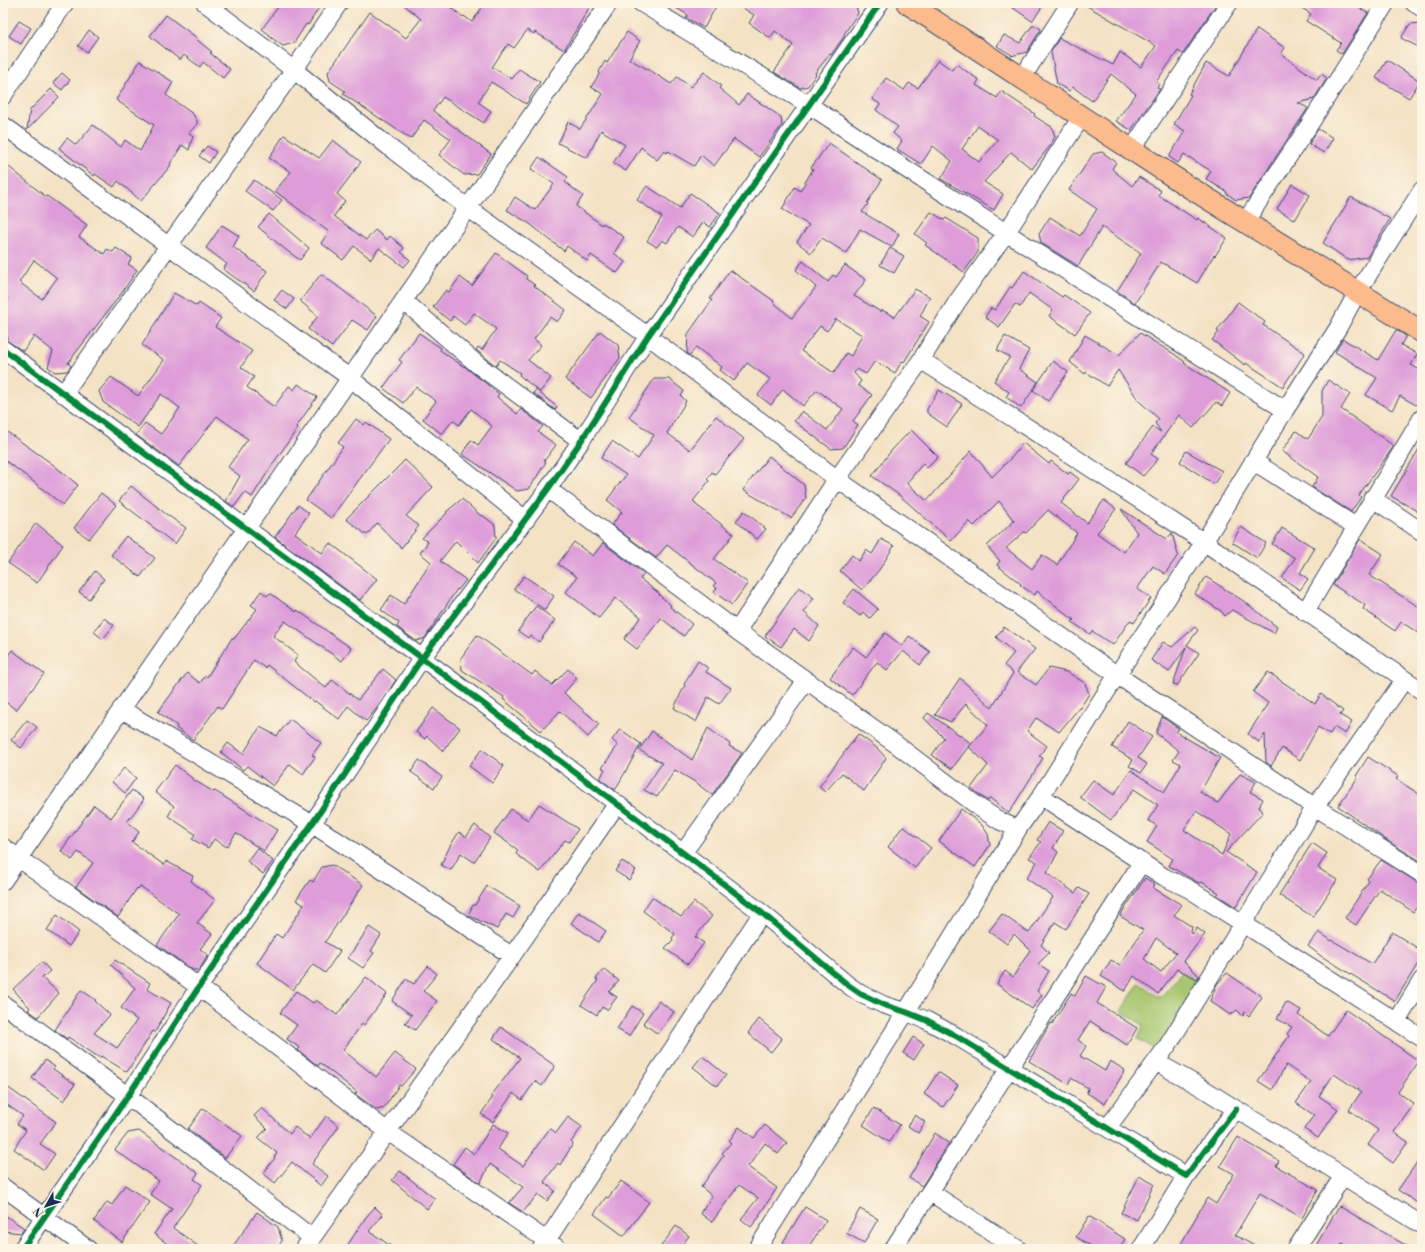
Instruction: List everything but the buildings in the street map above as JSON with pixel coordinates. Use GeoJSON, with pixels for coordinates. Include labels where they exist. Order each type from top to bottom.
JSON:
{"type":"FeatureCollection","features":[{"type":"Feature","properties":{"kind":"main road"},"geometry":{"type":"LineString","coordinates":[[910,4],[1132,150],[1422,332]]}},
{"type":"Feature","properties":{"kind":"street"},"geometry":{"type":"LineString","coordinates":[[3,96],[65,3]]}},
{"type":"Feature","properties":{"kind":"street"},"geometry":{"type":"LineString","coordinates":[[205,3],[294,70],[394,151],[468,208],[648,336],[837,479],[1117,675],[1315,807],[1422,874]]}},
{"type":"Feature","properties":{"kind":"street"},"geometry":{"type":"LineString","coordinates":[[63,394],[294,70],[339,3]]}},
{"type":"Feature","properties":{"kind":"street"},"geometry":{"type":"LineString","coordinates":[[3,881],[610,3]]}},
{"type":"Feature","properties":{"kind":"street"},"geometry":{"type":"LineString","coordinates":[[641,3],[809,105],[912,173],[1285,410]]}},
{"type":"Feature","properties":{"kind":"street"},"geometry":{"type":"LineString","coordinates":[[22,1249],[128,1096],[199,987],[312,824],[422,658],[548,489],[581,441],[648,336],[880,3]]}},
{"type":"Feature","properties":{"kind":"street"},"geometry":{"type":"LineString","coordinates":[[1022,78],[1070,3]]}},
{"type":"Feature","properties":{"kind":"street"},"geometry":{"type":"LineString","coordinates":[[1132,150],[1230,3]]}},
{"type":"Feature","properties":{"kind":"street"},"geometry":{"type":"LineString","coordinates":[[1245,222],[1308,127],[1386,3]]}},
{"type":"Feature","properties":{"kind":"street"},"geometry":{"type":"LineString","coordinates":[[1414,3],[1422,8]]}},
{"type":"Feature","properties":{"kind":"street"},"geometry":{"type":"LineString","coordinates":[[737,631],[837,479],[921,360],[957,302],[1006,233],[1082,116]]}},
{"type":"Feature","properties":{"kind":"street"},"geometry":{"type":"LineString","coordinates":[[3,125],[350,378],[526,520]]}},
{"type":"Feature","properties":{"kind":"street"},"geometry":{"type":"LineString","coordinates":[[761,1248],[1018,829],[1041,796],[1117,675],[1204,542],[1253,461],[1338,328],[1358,291],[1422,190]]}},
{"type":"Feature","properties":{"kind":"street"},"geometry":{"type":"LineString","coordinates":[[404,301],[478,365],[581,441]]}},
{"type":"Feature","properties":{"kind":"street"},"geometry":{"type":"LineString","coordinates":[[3,349],[422,658],[683,853],[762,913],[857,991],[884,1005],[926,1020],[956,1036],[1186,1176]]}},
{"type":"Feature","properties":{"kind":"street"},"geometry":{"type":"LineString","coordinates":[[921,360],[1204,542],[1422,691]]}},
{"type":"Feature","properties":{"kind":"street"},"geometry":{"type":"LineString","coordinates":[[1305,612],[1355,526],[1422,418]]}},
{"type":"Feature","properties":{"kind":"street"},"geometry":{"type":"LineString","coordinates":[[1253,461],[1355,526]]}},
{"type":"Feature","properties":{"kind":"street"},"geometry":{"type":"LineString","coordinates":[[548,489],[806,682],[897,745],[980,808],[1000,821],[1018,829]]}},
{"type":"Feature","properties":{"kind":"street"},"geometry":{"type":"LineString","coordinates":[[1372,498],[1422,532]]}},
{"type":"Feature","properties":{"kind":"street"},"geometry":{"type":"LineString","coordinates":[[1108,1128],[1183,1022],[1242,923],[1315,807],[1404,680]]}},
{"type":"Feature","properties":{"kind":"street"},"geometry":{"type":"LineString","coordinates":[[683,853],[806,682]]}},
{"type":"Feature","properties":{"kind":"street"},"geometry":{"type":"LineString","coordinates":[[121,710],[312,824],[512,956]]}},
{"type":"Feature","properties":{"kind":"street"},"geometry":{"type":"LineString","coordinates":[[1041,796],[1164,877],[1189,889],[1422,1038]]}},
{"type":"Feature","properties":{"kind":"street"},"geometry":{"type":"LineString","coordinates":[[3,1004],[128,1096],[308,1243],[512,956],[617,804]]}},
{"type":"Feature","properties":{"kind":"street"},"geometry":{"type":"LineString","coordinates":[[3,847],[199,987],[387,1131],[549,1246],[762,913]]}},
{"type":"Feature","properties":{"kind":"street"},"geometry":{"type":"LineString","coordinates":[[893,1249],[1142,862]]}},
{"type":"Feature","properties":{"kind":"street"},"geometry":{"type":"LineString","coordinates":[[1397,1021],[1422,980]]}},
{"type":"Feature","properties":{"kind":"street"},"geometry":{"type":"LineString","coordinates":[[1156,1062],[1199,1086],[1422,1225]]}},
{"type":"Feature","properties":{"kind":"street"},"geometry":{"type":"LineString","coordinates":[[1141,1249],[1186,1176],[1236,1109]]}},
{"type":"Feature","properties":{"kind":"street"},"geometry":{"type":"LineString","coordinates":[[1296,1249],[1343,1176]]}},
{"type":"Feature","properties":{"kind":"street"},"geometry":{"type":"LineString","coordinates":[[3,1187],[88,1249]]}},
{"type":"Feature","properties":{"kind":"street"},"geometry":{"type":"LineString","coordinates":[[930,1192],[1018,1249]]}},
{"type":"Feature","properties":{"kind":"green space"},"geometry":{"type":"Polygon","coordinates":[[[1182,971],[1202,985],[1158,1051],[1138,1039],[1143,1025],[1121,1011],[1139,983],[1159,997],[1162,996],[1182,971]]]}},
{"type":"Feature","properties":{"kind":"cycle path"},"geometry":{"type":"LineString","coordinates":[[22,1249],[128,1096],[199,987],[312,824],[422,658],[548,489],[581,441],[648,336],[880,3]]}},
{"type":"Feature","properties":{"kind":"cycle path"},"geometry":{"type":"LineString","coordinates":[[3,349],[422,658],[683,853],[762,913],[848,985],[861,994],[884,1005],[926,1020],[956,1036],[1186,1176],[1236,1109]]}}]}
